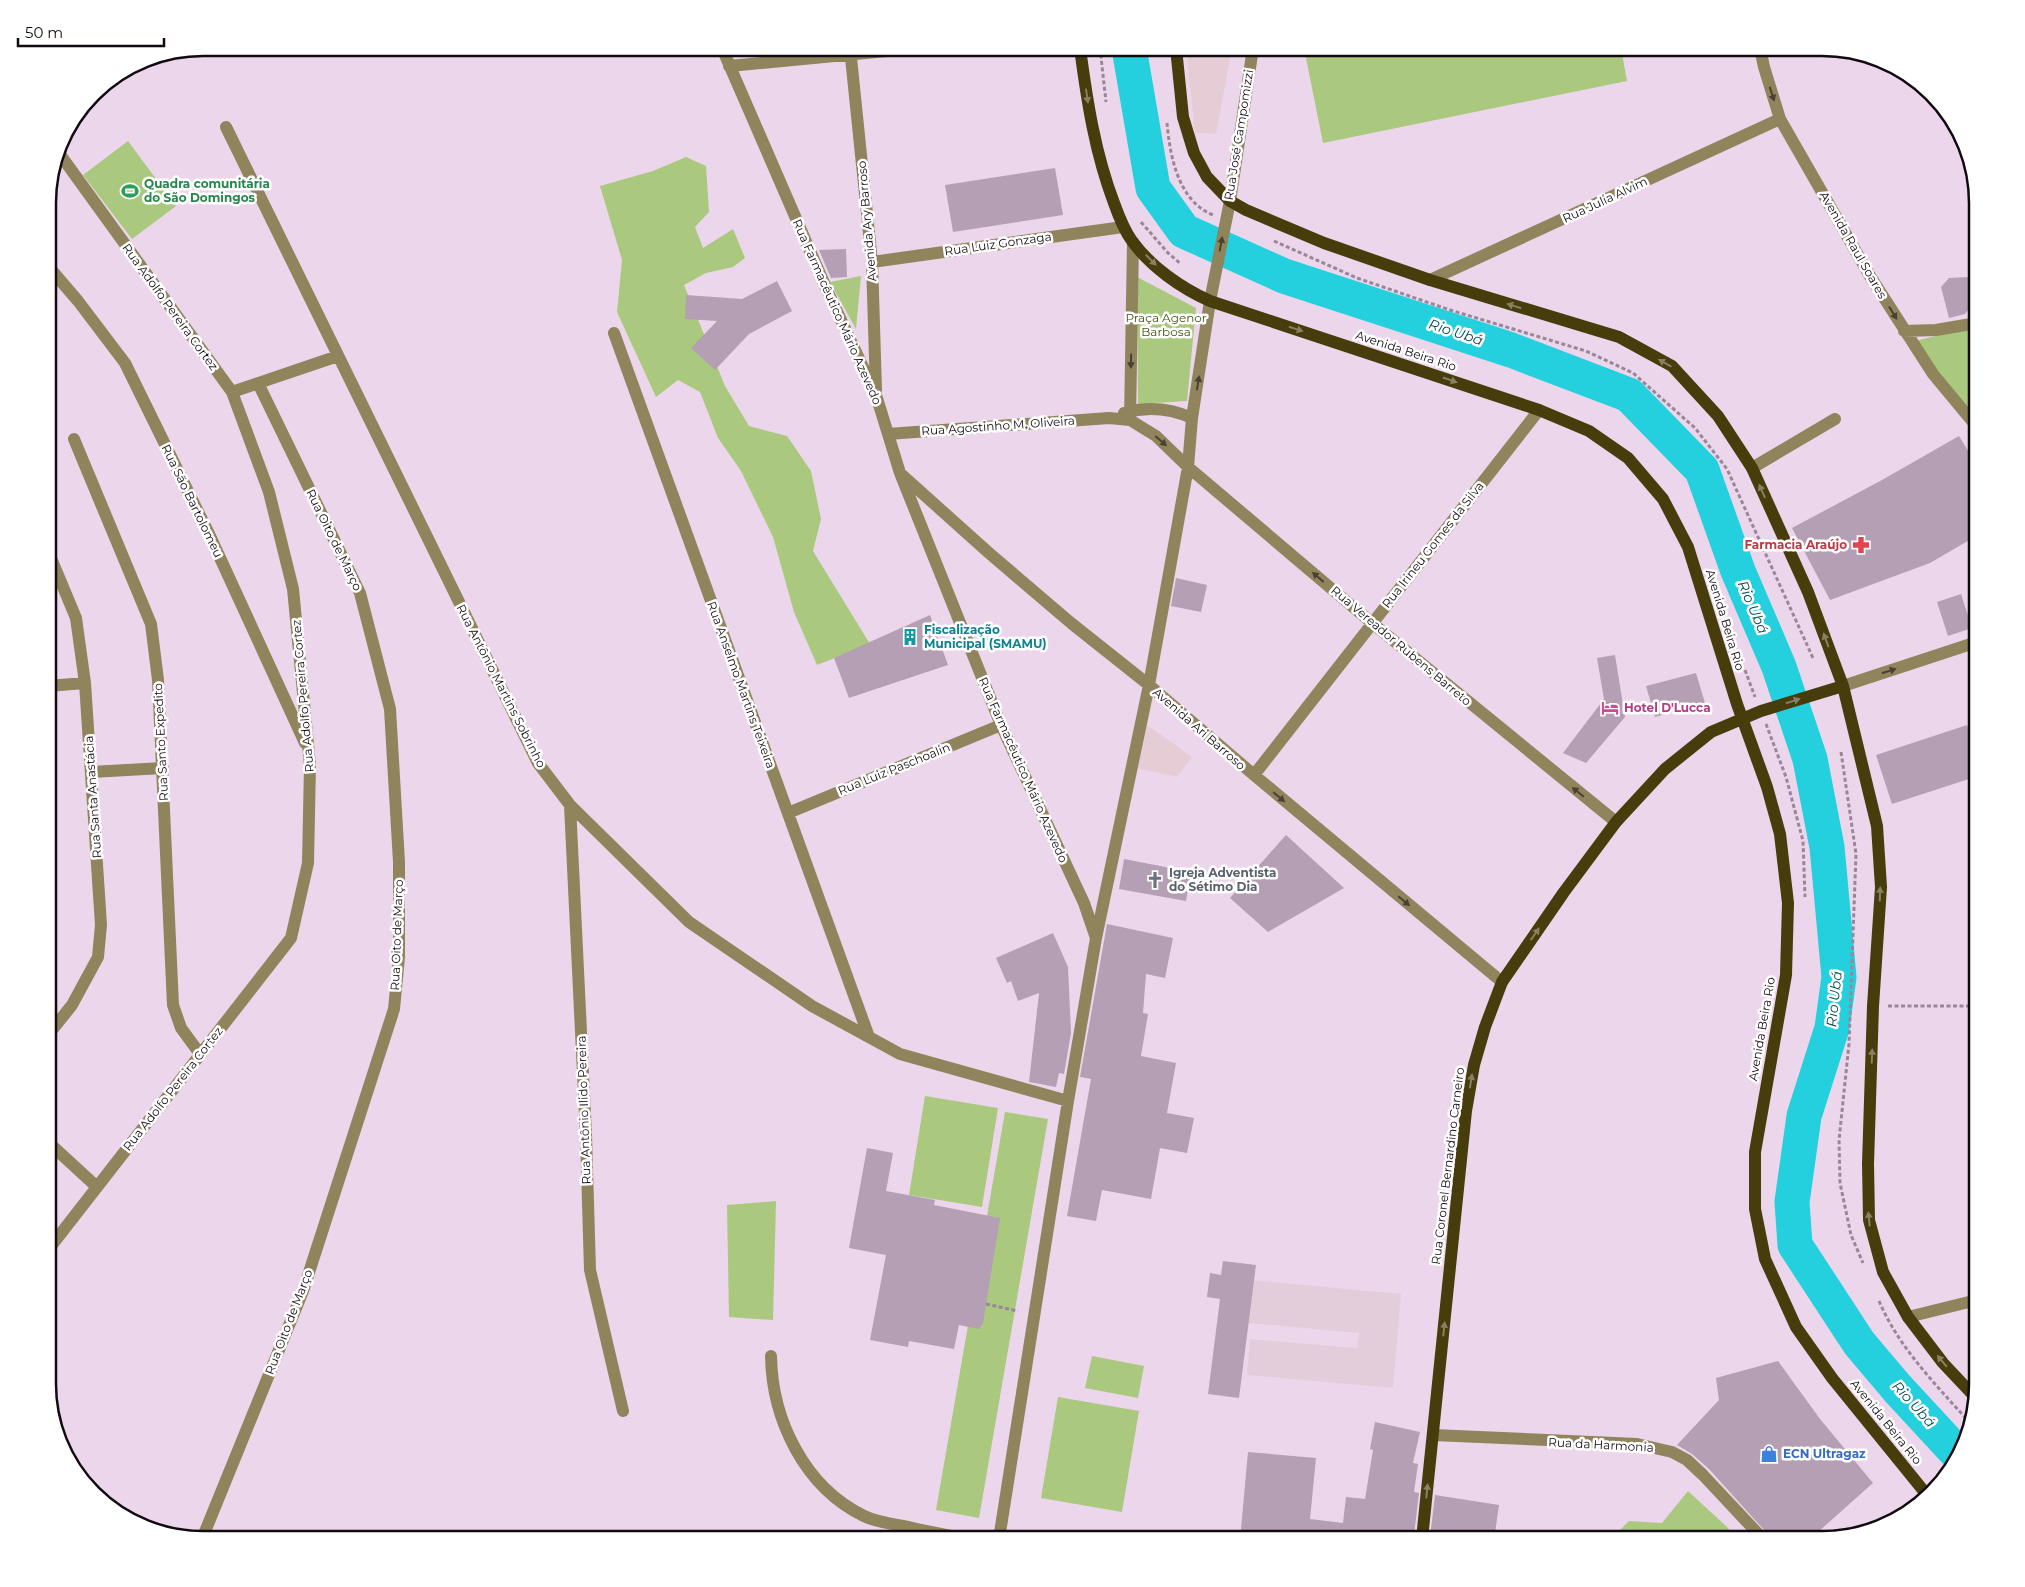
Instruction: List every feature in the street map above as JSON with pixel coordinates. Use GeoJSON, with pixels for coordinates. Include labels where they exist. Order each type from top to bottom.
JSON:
{"type":"FeatureCollection","features":[{"type":"Feature","properties":{"kind":"main road","name":"Avenida Beira Rio"},"geometry":{"type":"LineString","coordinates":[[1081,56],[1089,114],[1104,177],[1123,226],[1133,242],[1154,264],[1181,286],[1210,301],[1539,410],[1589,431],[1628,458],[1663,499],[1688,547],[1742,718],[1767,787],[1780,834],[1788,903],[1786,975],[1755,1152],[1755,1209],[1765,1259],[1796,1328],[1832,1378],[1923,1490]]}},
{"type":"Feature","properties":{"kind":"main road"},"geometry":{"type":"LineString","coordinates":[[1177,56],[1183,117],[1194,153],[1206,177],[1230,200],[1246,210],[1324,243],[1430,280],[1619,337],[1672,366],[1718,416],[1752,468],[1808,592],[1842,686],[1877,826],[1881,887],[1868,1164],[1869,1220],[1883,1272],[1908,1317],[1943,1363],[1968,1390]]}},
{"type":"Feature","properties":{"kind":"main road","name":"Rua Coronel Bernardino Carneiro"},"geometry":{"type":"LineString","coordinates":[[1423,1531],[1468,1102],[1474,1065],[1485,1027],[1502,982],[1564,892],[1616,822],[1665,769],[1697,741],[1711,732],[1762,710],[1842,686]]}},
{"type":"Feature","properties":{"kind":"street","name":"Rua Farmacêutico Mário Azevedo"},"geometry":{"type":"LineString","coordinates":[[726,56],[827,290],[876,395],[900,473],[1001,725],[1084,903],[1096,938]]}},
{"type":"Feature","properties":{"kind":"street"},"geometry":{"type":"LineString","coordinates":[[730,66],[811,56]]}},
{"type":"Feature","properties":{"kind":"street","name":"Avenida Ary Barroso"},"geometry":{"type":"LineString","coordinates":[[851,56],[872,262],[876,395]]}},
{"type":"Feature","properties":{"kind":"street","name":"Rua José Campomizzi"},"geometry":{"type":"LineString","coordinates":[[1000,1531],[1068,1101],[1096,938],[1149,685],[1188,466],[1192,418],[1210,301],[1230,200],[1252,56]]}},
{"type":"Feature","properties":{"kind":"street","name":"Avenida Raul Soares"},"geometry":{"type":"LineString","coordinates":[[1762,56],[1780,119],[1870,276],[1933,374],[1969,416]]}},
{"type":"Feature","properties":{"kind":"street","name":"Rua Julia Alvim"},"geometry":{"type":"LineString","coordinates":[[1430,280],[1780,119]]}},
{"type":"Feature","properties":{"kind":"street","name":"Rua Antônio Martins Sobrinho"},"geometry":{"type":"LineString","coordinates":[[226,127],[538,764],[570,805],[689,922],[812,1006],[900,1054],[1068,1101]]}},
{"type":"Feature","properties":{"kind":"street","name":"Rua Adolfo Pereira Cortez"},"geometry":{"type":"LineString","coordinates":[[57,1239],[291,938],[308,863],[310,765],[294,589],[268,492],[232,392],[63,159]]}},
{"type":"Feature","properties":{"kind":"street","name":"Rua Luiz Gonzaga"},"geometry":{"type":"LineString","coordinates":[[872,262],[1123,226]]}},
{"type":"Feature","properties":{"kind":"street"},"geometry":{"type":"LineString","coordinates":[[1131,415],[1133,242]]}},
{"type":"Feature","properties":{"kind":"street","name":"Rua São Bartolomeu"},"geometry":{"type":"LineString","coordinates":[[57,276],[125,363],[210,536],[309,752]]}},
{"type":"Feature","properties":{"kind":"street"},"geometry":{"type":"LineString","coordinates":[[1904,331],[1936,330],[1969,324]]}},
{"type":"Feature","properties":{"kind":"street","name":"Rua Anselmo Martins Teixeira"},"geometry":{"type":"LineString","coordinates":[[614,333],[869,1037]]}},
{"type":"Feature","properties":{"kind":"street"},"geometry":{"type":"LineString","coordinates":[[232,392],[338,356]]}},
{"type":"Feature","properties":{"kind":"street","name":"Rua Oito de Março"},"geometry":{"type":"LineString","coordinates":[[205,1531],[304,1291],[394,1009],[399,957],[399,862],[390,709],[360,593],[258,383]]}},
{"type":"Feature","properties":{"kind":"street","name":"Rua Agostinho M. Oliveira"},"geometry":{"type":"LineString","coordinates":[[888,434],[1109,418],[1162,408],[1192,418]]}},
{"type":"Feature","properties":{"kind":"street","name":"Rua Irineu Gomes da Silva"},"geometry":{"type":"LineString","coordinates":[[1254,776],[1539,410]]}},
{"type":"Feature","properties":{"kind":"street","name":"Rua Vereador Rubens Barreto"},"geometry":{"type":"LineString","coordinates":[[1131,415],[1372,623],[1616,822]]}},
{"type":"Feature","properties":{"kind":"street"},"geometry":{"type":"LineString","coordinates":[[1752,468],[1835,419]]}},
{"type":"Feature","properties":{"kind":"street","name":"Rua Santo Expedito"},"geometry":{"type":"LineString","coordinates":[[74,438],[151,624],[158,680],[173,1005],[181,1028],[200,1054]]}},
{"type":"Feature","properties":{"kind":"street","name":"Avenida Ari Barroso"},"geometry":{"type":"LineString","coordinates":[[900,473],[1012,572],[1502,982]]}},
{"type":"Feature","properties":{"kind":"street","name":"Rua Santa Anastácia"},"geometry":{"type":"LineString","coordinates":[[57,572],[76,618],[85,683],[101,925],[98,957],[72,1005],[57,1024]]}},
{"type":"Feature","properties":{"kind":"street"},"geometry":{"type":"LineString","coordinates":[[1842,686],[1969,645]]}},
{"type":"Feature","properties":{"kind":"street"},"geometry":{"type":"LineString","coordinates":[[57,685],[85,683]]}},
{"type":"Feature","properties":{"kind":"street","name":"Rua Luiz Paschoalin"},"geometry":{"type":"LineString","coordinates":[[788,813],[1001,725]]}},
{"type":"Feature","properties":{"kind":"street"},"geometry":{"type":"LineString","coordinates":[[91,772],[163,768]]}},
{"type":"Feature","properties":{"kind":"street","name":"Rua Antônio Ilido Pereira"},"geometry":{"type":"LineString","coordinates":[[570,805],[590,1270],[624,1411]]}},
{"type":"Feature","properties":{"kind":"street"},"geometry":{"type":"LineString","coordinates":[[57,1150],[97,1188]]}},
{"type":"Feature","properties":{"kind":"street"},"geometry":{"type":"LineString","coordinates":[[1908,1317],[1969,1302]]}},
{"type":"Feature","properties":{"kind":"street"},"geometry":{"type":"LineString","coordinates":[[771,1356],[771,1374],[781,1415],[798,1456],[820,1483],[863,1516],[881,1522],[924,1531]]}},
{"type":"Feature","properties":{"kind":"street","name":"Rua da Harmonia"},"geometry":{"type":"LineString","coordinates":[[1433,1436],[1637,1444],[1672,1452],[1686,1460],[1703,1475],[1755,1531]]}},
{"type":"Feature","properties":{"kind":"path"},"geometry":{"type":"LineString","coordinates":[[1101,56],[1106,106]]}},
{"type":"Feature","properties":{"kind":"path"},"geometry":{"type":"LineString","coordinates":[[1167,121],[1169,148],[1186,194],[1205,212],[1226,221]]}},
{"type":"Feature","properties":{"kind":"path"},"geometry":{"type":"LineString","coordinates":[[1138,220],[1168,253],[1188,270]]}},
{"type":"Feature","properties":{"kind":"path"},"geometry":{"type":"LineString","coordinates":[[1269,239],[1357,278],[1450,310],[1586,350],[1633,373],[1695,428],[1727,469],[1816,663]]}},
{"type":"Feature","properties":{"kind":"path"},"geometry":{"type":"LineString","coordinates":[[1742,664],[1762,710],[1786,777],[1803,841],[1805,898]]}},
{"type":"Feature","properties":{"kind":"path"},"geometry":{"type":"LineString","coordinates":[[1841,750],[1856,854],[1849,1044],[1839,1140],[1840,1183],[1851,1235],[1865,1269]]}},
{"type":"Feature","properties":{"kind":"path"},"geometry":{"type":"LineString","coordinates":[[1874,1006],[1969,1006]]}},
{"type":"Feature","properties":{"kind":"path"},"geometry":{"type":"LineString","coordinates":[[1876,1295],[1884,1312],[1914,1360],[1965,1417]]}},
{"type":"Feature","properties":{"kind":"path"},"geometry":{"type":"LineString","coordinates":[[986,1304],[1018,1311]]}},
{"type":"Feature","properties":{"kind":"shaded area"},"geometry":{"type":"Polygon","coordinates":[[[1187,56],[1231,56],[1216,134],[1195,133],[1187,56]]]}},
{"type":"Feature","properties":{"kind":"shaded area"},"geometry":{"type":"Polygon","coordinates":[[[1143,722],[1192,757],[1177,777],[1133,767],[1143,722]]]}},
{"type":"Feature","properties":{"kind":"shaded area"},"geometry":{"type":"Polygon","coordinates":[[[1251,1280],[1401,1294],[1393,1388],[1247,1375],[1250,1339],[1357,1348],[1359,1333],[1248,1323],[1251,1280]]]}},
{"type":"Feature","properties":{"kind":"green space"},"geometry":{"type":"Polygon","coordinates":[[[1306,56],[1622,56],[1627,81],[1323,143],[1306,56]]]}},
{"type":"Feature","properties":{"kind":"green space","name":"Quadra comunitária do São Domingos"},"geometry":{"type":"Polygon","coordinates":[[[128,141],[176,206],[132,239],[83,175],[128,141]]]}},
{"type":"Feature","properties":{"kind":"green space"},"geometry":{"type":"Polygon","coordinates":[[[686,157],[706,166],[709,212],[695,227],[703,248],[733,229],[745,258],[733,267],[706,273],[684,285],[725,386],[749,426],[787,436],[811,471],[821,519],[813,551],[870,644],[817,665],[794,612],[773,537],[741,471],[718,438],[700,392],[678,380],[656,397],[617,312],[622,260],[600,186],[653,171],[686,157]]]}},
{"type":"Feature","properties":{"kind":"green space"},"geometry":{"type":"Polygon","coordinates":[[[861,276],[856,329],[830,282],[861,276]]]}},
{"type":"Feature","properties":{"kind":"green space","name":"Praça Agenor Barbosa"},"geometry":{"type":"Polygon","coordinates":[[[1137,277],[1196,308],[1187,401],[1138,404],[1137,277]]]}},
{"type":"Feature","properties":{"kind":"green space"},"geometry":{"type":"Polygon","coordinates":[[[1969,328],[1969,412],[1915,341],[1969,328]]]}},
{"type":"Feature","properties":{"kind":"green space"},"geometry":{"type":"Polygon","coordinates":[[[925,1096],[998,1108],[982,1207],[909,1195],[925,1096]]]}},
{"type":"Feature","properties":{"kind":"green space"},"geometry":{"type":"Polygon","coordinates":[[[1005,1112],[1048,1119],[979,1518],[936,1510],[1005,1112]]]}},
{"type":"Feature","properties":{"kind":"green space"},"geometry":{"type":"Polygon","coordinates":[[[776,1201],[773,1320],[729,1317],[727,1205],[776,1201]]]}},
{"type":"Feature","properties":{"kind":"green space"},"geometry":{"type":"Polygon","coordinates":[[[1092,1356],[1144,1366],[1138,1398],[1085,1388],[1092,1356]]]}},
{"type":"Feature","properties":{"kind":"green space"},"geometry":{"type":"Polygon","coordinates":[[[1058,1397],[1139,1411],[1122,1512],[1041,1498],[1058,1397]]]}},
{"type":"Feature","properties":{"kind":"green space"},"geometry":{"type":"Polygon","coordinates":[[[1688,1491],[1730,1531],[1619,1531],[1629,1521],[1662,1523],[1688,1491]]]}},
{"type":"Feature","properties":{"kind":"building"},"geometry":{"type":"Polygon","coordinates":[[[1055,168],[1063,215],[953,232],[945,185],[1055,168]]]}},
{"type":"Feature","properties":{"kind":"building"},"geometry":{"type":"Polygon","coordinates":[[[846,249],[847,277],[831,278],[819,250],[846,249]]]}},
{"type":"Feature","properties":{"kind":"building"},"geometry":{"type":"Polygon","coordinates":[[[1969,277],[1969,309],[1965,314],[1949,318],[1941,287],[1949,278],[1969,277]]]}},
{"type":"Feature","properties":{"kind":"building"},"geometry":{"type":"Polygon","coordinates":[[[777,281],[792,311],[749,334],[715,370],[691,348],[717,321],[685,319],[686,295],[742,299],[777,281]]]}},
{"type":"Feature","properties":{"kind":"building"},"geometry":{"type":"Polygon","coordinates":[[[1959,436],[1969,452],[1969,540],[1930,563],[1830,600],[1792,528],[1959,436]]]}},
{"type":"Feature","properties":{"kind":"building"},"geometry":{"type":"Polygon","coordinates":[[[1176,578],[1207,585],[1201,612],[1171,606],[1176,578]]]}},
{"type":"Feature","properties":{"kind":"building"},"geometry":{"type":"Polygon","coordinates":[[[1961,594],[1969,619],[1969,629],[1948,636],[1937,602],[1961,594]]]}},
{"type":"Feature","properties":{"kind":"building","name":"Fiscalização Municipal (SMAMU)"},"geometry":{"type":"Polygon","coordinates":[[[930,615],[948,665],[849,698],[834,658],[930,615]]]}},
{"type":"Feature","properties":{"kind":"building","name":"Hotel D'Lucca"},"geometry":{"type":"Polygon","coordinates":[[[1615,655],[1625,717],[1586,763],[1563,753],[1604,699],[1597,658],[1615,655]]]}},
{"type":"Feature","properties":{"kind":"building"},"geometry":{"type":"Polygon","coordinates":[[[1696,673],[1705,703],[1655,717],[1646,686],[1696,673]]]}},
{"type":"Feature","properties":{"kind":"building"},"geometry":{"type":"Polygon","coordinates":[[[1967,725],[1969,731],[1969,779],[1892,804],[1876,755],[1967,725]]]}},
{"type":"Feature","properties":{"kind":"building"},"geometry":{"type":"Polygon","coordinates":[[[1286,835],[1344,888],[1268,932],[1230,898],[1286,835]]]}},
{"type":"Feature","properties":{"kind":"building","name":"Igreja Adventista do Sétimo Dia"},"geometry":{"type":"Polygon","coordinates":[[[1124,859],[1191,872],[1186,901],[1119,889],[1124,859]]]}},
{"type":"Feature","properties":{"kind":"building"},"geometry":{"type":"Polygon","coordinates":[[[1107,924],[1173,938],[1165,978],[1146,974],[1143,1013],[1148,1014],[1141,1056],[1176,1063],[1167,1113],[1194,1118],[1187,1153],[1160,1148],[1151,1199],[1102,1190],[1096,1221],[1067,1216],[1091,1079],[1080,1077],[1107,924]]]}},
{"type":"Feature","properties":{"kind":"building"},"geometry":{"type":"Polygon","coordinates":[[[1053,933],[1068,967],[1071,1033],[1064,1074],[1059,1073],[1056,1087],[1029,1082],[1039,993],[1018,1001],[1011,981],[1007,983],[996,958],[1053,933]]]}},
{"type":"Feature","properties":{"kind":"building"},"geometry":{"type":"Polygon","coordinates":[[[867,1148],[893,1153],[886,1191],[935,1200],[934,1205],[1000,1218],[983,1323],[979,1329],[959,1325],[954,1349],[909,1341],[908,1347],[870,1340],[886,1255],[849,1248],[867,1148]]]}},
{"type":"Feature","properties":{"kind":"building"},"geometry":{"type":"Polygon","coordinates":[[[1223,1261],[1256,1265],[1239,1398],[1208,1394],[1220,1299],[1207,1297],[1210,1273],[1221,1275],[1223,1261]]]}},
{"type":"Feature","properties":{"kind":"building","name":"ECN Ultragaz"},"geometry":{"type":"Polygon","coordinates":[[[1778,1361],[1820,1419],[1873,1483],[1819,1531],[1765,1531],[1709,1469],[1692,1454],[1677,1445],[1719,1400],[1716,1378],[1778,1361]]]}},
{"type":"Feature","properties":{"kind":"building"},"geometry":{"type":"Polygon","coordinates":[[[1375,1422],[1420,1432],[1413,1463],[1418,1464],[1414,1492],[1419,1493],[1414,1531],[1241,1531],[1248,1452],[1316,1458],[1310,1519],[1343,1523],[1346,1497],[1365,1499],[1373,1450],[1370,1449],[1375,1422]]]}},
{"type":"Feature","properties":{"kind":"building"},"geometry":{"type":"Polygon","coordinates":[[[1435,1495],[1499,1505],[1495,1531],[1431,1531],[1435,1495]]]}},
{"type":"Feature","properties":{"kind":"waterway","name":"Rio Ubá"},"geometry":{"type":"LineString","coordinates":[[1130,56],[1153,188],[1184,231],[1284,276],[1511,350],[1629,395],[1702,470],[1738,571],[1779,667],[1810,759],[1827,847],[1839,977],[1832,1028],[1804,1116],[1792,1202],[1795,1245],[1859,1343],[1897,1388],[1954,1449]]}},
{"type":"Feature","properties":{"kind":"place","name":"Quadra comunitária do São Domingos"},"geometry":{"type":"Point","coordinates":[130,191]}},
{"type":"Feature","properties":{"kind":"place","name":"Farmacia Araújo"},"geometry":{"type":"Point","coordinates":[1861,545]}},
{"type":"Feature","properties":{"kind":"place","name":"Fiscalização Municipal (SMAMU)"},"geometry":{"type":"Point","coordinates":[910,637]}},
{"type":"Feature","properties":{"kind":"place","name":"Hotel D'Lucca"},"geometry":{"type":"Point","coordinates":[1610,708]}},
{"type":"Feature","properties":{"kind":"place","name":"Igreja Adventista do Sétimo Dia"},"geometry":{"type":"Point","coordinates":[1155,880]}},
{"type":"Feature","properties":{"kind":"place","name":"ECN Ultragaz"},"geometry":{"type":"Point","coordinates":[1769,1454]}}]}
